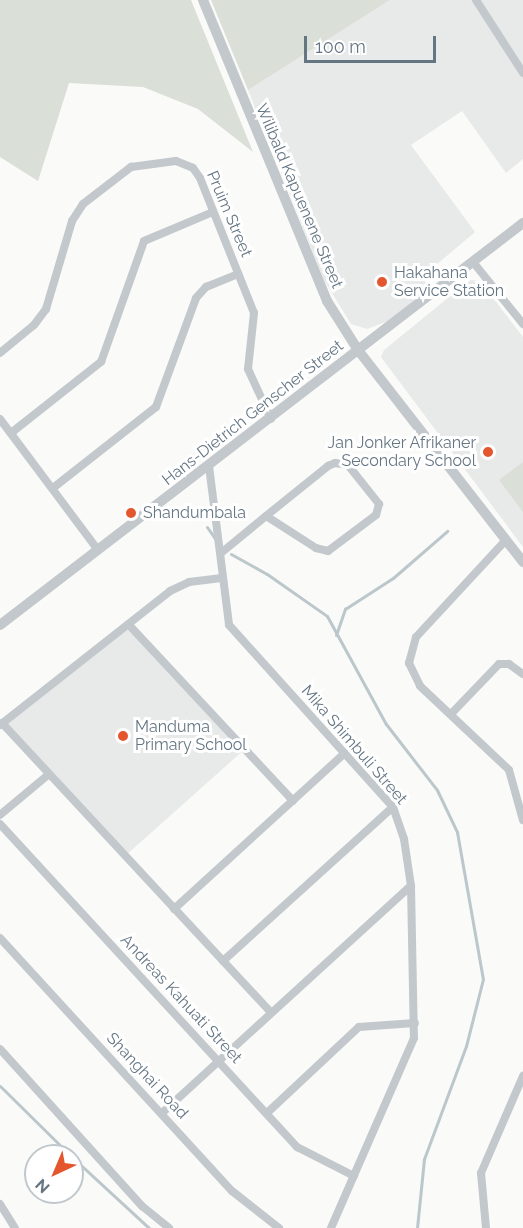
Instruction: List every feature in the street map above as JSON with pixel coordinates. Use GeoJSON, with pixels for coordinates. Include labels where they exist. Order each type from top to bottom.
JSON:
{"type":"FeatureCollection","features":[{"type":"Feature","properties":{"kind":"street","name":"Wilibald Kapuenene Street"},"geometry":{"type":"LineString","coordinates":[[202,0],[315,279],[358,350],[523,562]]}},
{"type":"Feature","properties":{"kind":"street"},"geometry":{"type":"LineString","coordinates":[[476,0],[523,73]]}},
{"type":"Feature","properties":{"kind":"street","name":"Pruim Street"},"geometry":{"type":"LineString","coordinates":[[0,353],[46,309],[78,210],[124,171],[144,163],[187,165],[198,174],[255,320],[248,369],[271,418]]}},
{"type":"Feature","properties":{"kind":"street"},"geometry":{"type":"LineString","coordinates":[[11,433],[101,362],[144,241],[213,212]]}},
{"type":"Feature","properties":{"kind":"street","name":"Hans-Dietrich Genscher Street"},"geometry":{"type":"LineString","coordinates":[[0,625],[523,223]]}},
{"type":"Feature","properties":{"kind":"street"},"geometry":{"type":"LineString","coordinates":[[473,262],[523,324]]}},
{"type":"Feature","properties":{"kind":"street"},"geometry":{"type":"LineString","coordinates":[[53,488],[156,407],[196,298],[206,287],[238,274]]}},
{"type":"Feature","properties":{"kind":"street"},"geometry":{"type":"LineString","coordinates":[[0,419],[98,550]]}},
{"type":"Feature","properties":{"kind":"street"},"geometry":{"type":"LineString","coordinates":[[221,553],[266,516],[335,463],[348,465],[379,504],[376,515],[328,551],[316,548],[266,516]]}},
{"type":"Feature","properties":{"kind":"street","name":"Mika Shimbuli Street"},"geometry":{"type":"LineString","coordinates":[[209,466],[227,618],[233,631],[393,807],[402,826],[411,886],[415,1023],[411,1050],[331,1228]]}},
{"type":"Feature","properties":{"kind":"street"},"geometry":{"type":"LineString","coordinates":[[505,541],[416,637],[410,650],[414,680],[506,765],[520,792],[523,820]]}},
{"type":"Feature","properties":{"kind":"street"},"geometry":{"type":"LineString","coordinates":[[222,578],[176,587],[130,626],[1,724],[271,1012]]}},
{"type":"Feature","properties":{"kind":"street"},"geometry":{"type":"LineString","coordinates":[[130,626],[293,801]]}},
{"type":"Feature","properties":{"kind":"street"},"geometry":{"type":"LineString","coordinates":[[451,714],[499,664],[509,664],[523,674]]}},
{"type":"Feature","properties":{"kind":"street"},"geometry":{"type":"LineString","coordinates":[[174,909],[345,753]]}},
{"type":"Feature","properties":{"kind":"street"},"geometry":{"type":"LineString","coordinates":[[0,815],[49,774]]}},
{"type":"Feature","properties":{"kind":"street"},"geometry":{"type":"LineString","coordinates":[[223,961],[393,807]]}},
{"type":"Feature","properties":{"kind":"street","name":"Andreas Kahuati Street"},"geometry":{"type":"LineString","coordinates":[[0,824],[304,1153],[354,1176]]}},
{"type":"Feature","properties":{"kind":"street"},"geometry":{"type":"LineString","coordinates":[[162,1113],[411,886]]}},
{"type":"Feature","properties":{"kind":"street","name":"Shanghai Road"},"geometry":{"type":"LineString","coordinates":[[0,938],[232,1191],[279,1228]]}},
{"type":"Feature","properties":{"kind":"street"},"geometry":{"type":"LineString","coordinates":[[267,1113],[359,1027],[415,1023]]}},
{"type":"Feature","properties":{"kind":"street"},"geometry":{"type":"LineString","coordinates":[[0,1049],[141,1206],[169,1228]]}},
{"type":"Feature","properties":{"kind":"street"},"geometry":{"type":"LineString","coordinates":[[486,1228],[481,1173],[523,1076]]}},
{"type":"Feature","properties":{"kind":"street"},"geometry":{"type":"LineString","coordinates":[[0,1204],[4,1218],[15,1228]]}},
{"type":"Feature","properties":{"kind":"shaded area"},"geometry":{"type":"Polygon","coordinates":[[[0,0],[191,0],[253,152],[198,109],[143,87],[69,83],[38,181],[0,157],[0,0]]]}},
{"type":"Feature","properties":{"kind":"shaded area"},"geometry":{"type":"Polygon","coordinates":[[[211,0],[390,0],[248,90],[211,0]]]}},
{"type":"Feature","properties":{"kind":"shaded area"},"geometry":{"type":"Polygon","coordinates":[[[390,0],[523,0],[523,159],[506,173],[462,111],[411,145],[475,232],[423,276],[428,285],[409,305],[388,321],[367,329],[351,324],[324,280],[248,90],[390,0]]]}},
{"type":"Feature","properties":{"kind":"shaded area","name":"Jan Jonker Afrikaner Secondary School"},"geometry":{"type":"Polygon","coordinates":[[[470,280],[480,281],[523,337],[523,547],[381,357],[384,350],[470,280]]]}},
{"type":"Feature","properties":{"kind":"shaded area"},"geometry":{"type":"Polygon","coordinates":[[[523,462],[523,512],[499,480],[523,462]]]}},
{"type":"Feature","properties":{"kind":"shaded area","name":"Manduma Primary School"},"geometry":{"type":"Polygon","coordinates":[[[130,626],[245,749],[125,856],[2,723],[130,626]]]}},
{"type":"Feature","properties":{"kind":"waterway"},"geometry":{"type":"LineString","coordinates":[[207,527],[216,540]]}},
{"type":"Feature","properties":{"kind":"waterway"},"geometry":{"type":"LineString","coordinates":[[336,635],[345,609],[393,578],[447,531]]}},
{"type":"Feature","properties":{"kind":"waterway"},"geometry":{"type":"LineString","coordinates":[[231,554],[267,574],[327,616],[386,724],[437,790],[457,832],[483,979],[466,1046],[424,1159],[417,1228]]}},
{"type":"Feature","properties":{"kind":"waterway"},"geometry":{"type":"LineString","coordinates":[[0,1086],[59,1144]]}},
{"type":"Feature","properties":{"kind":"waterway"},"geometry":{"type":"LineString","coordinates":[[84,1168],[149,1228]]}},
{"type":"Feature","properties":{"kind":"place","name":"Hakahana Service Station"},"geometry":{"type":"Point","coordinates":[382,282]}},
{"type":"Feature","properties":{"kind":"place","name":"Jan Jonker Afrikaner Secondary School"},"geometry":{"type":"Point","coordinates":[488,452]}},
{"type":"Feature","properties":{"kind":"place","name":"Shandumbala"},"geometry":{"type":"Point","coordinates":[131,513]}},
{"type":"Feature","properties":{"kind":"place","name":"Manduma Primary School"},"geometry":{"type":"Point","coordinates":[123,736]}}]}
